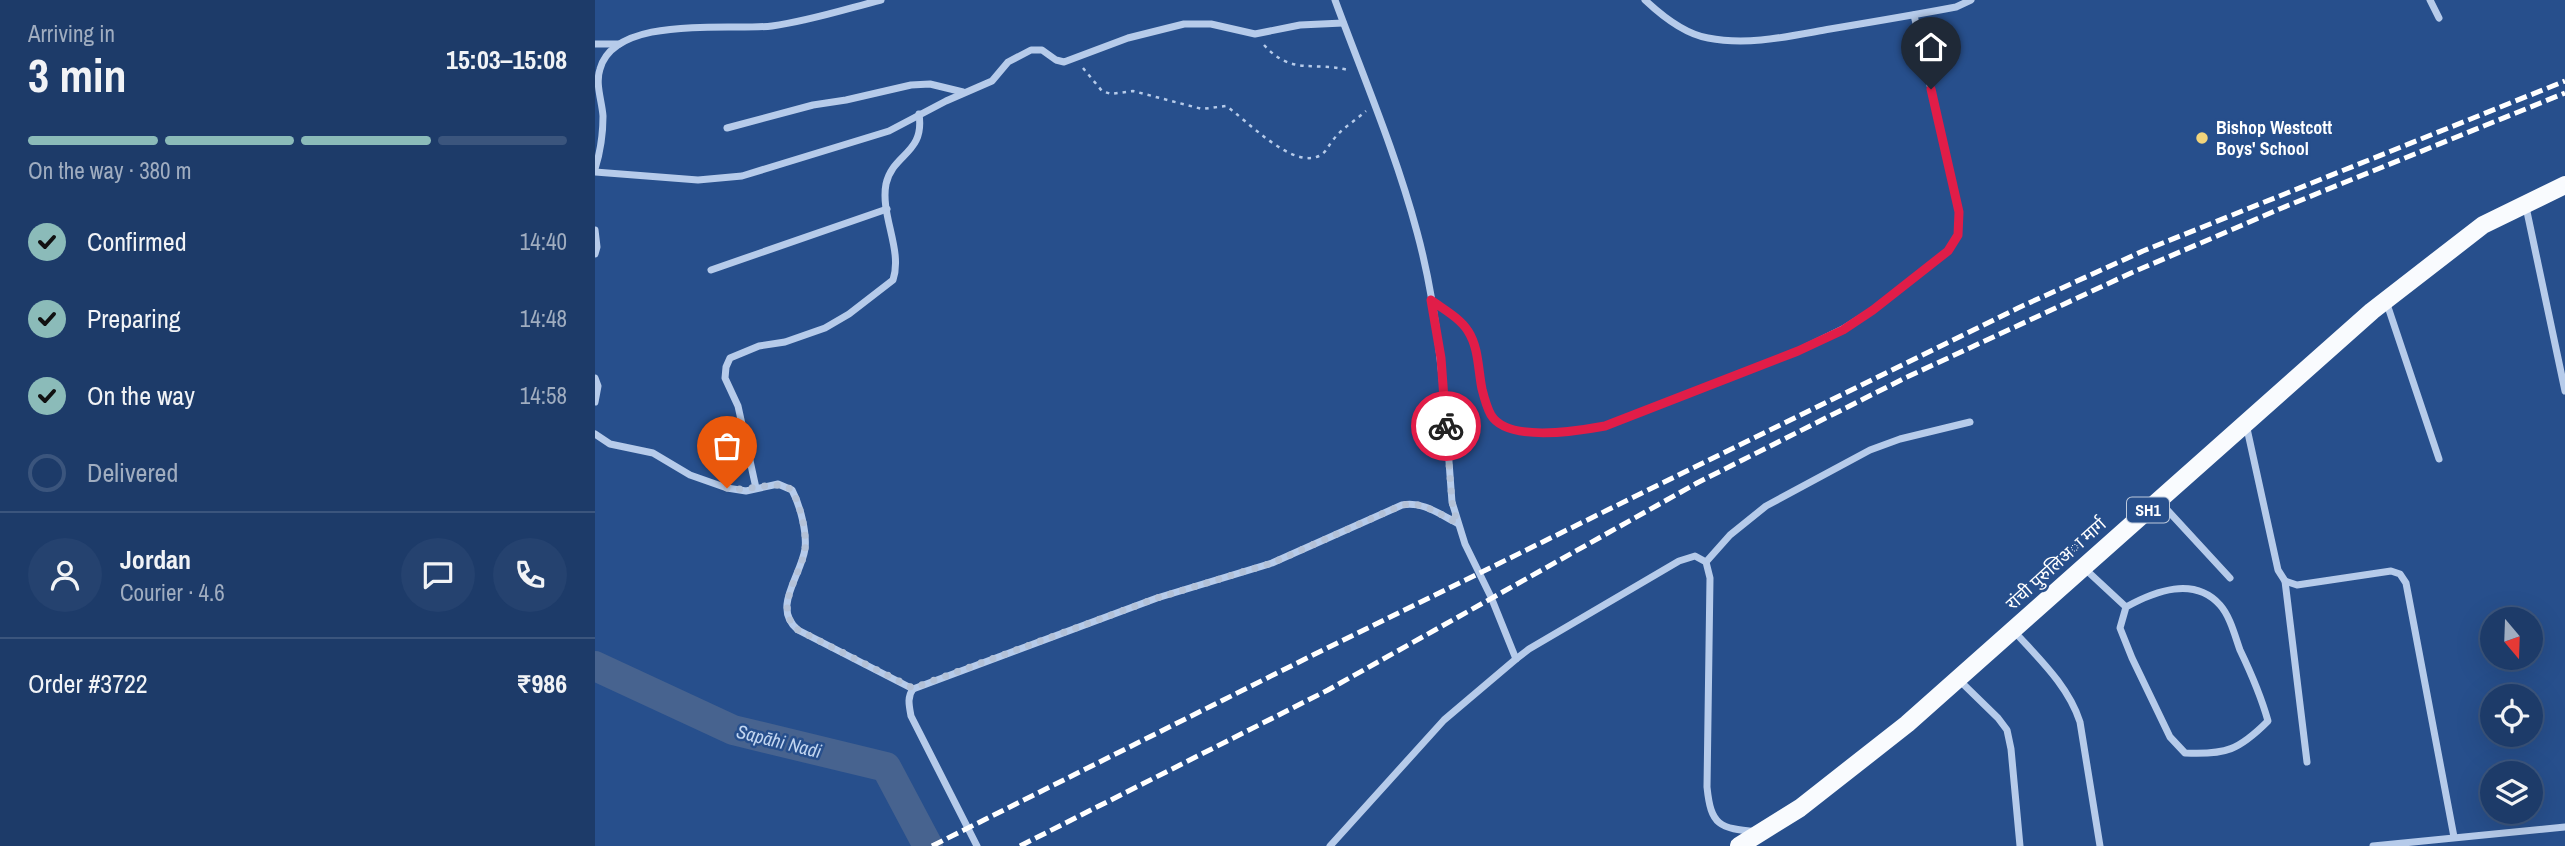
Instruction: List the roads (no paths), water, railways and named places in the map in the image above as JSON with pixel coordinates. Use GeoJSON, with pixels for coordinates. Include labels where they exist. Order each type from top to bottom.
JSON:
{"type":"FeatureCollection","features":[{"type":"Feature","properties":{"kind":"main road","name":"रांची पुरुलिअा मार्ग"},"geometry":{"type":"LineString","coordinates":[[1739,846],[1800,808],[1907,724],[2386,300],[2483,225],[2565,185]]}},
{"type":"Feature","properties":{"kind":"street"},"geometry":{"type":"LineString","coordinates":[[595,44],[620,44],[645,34],[671,29],[772,26],[881,0]]}},
{"type":"Feature","properties":{"kind":"street"},"geometry":{"type":"LineString","coordinates":[[1335,0],[1405,191],[1417,234],[1441,358],[1452,502],[1457,523],[1492,597],[1516,659]]}},
{"type":"Feature","properties":{"kind":"street"},"geometry":{"type":"LineString","coordinates":[[1645,0],[1660,15],[1683,28],[1706,38],[1732,41],[1766,40],[1914,15],[1956,7],[1971,0]]}},
{"type":"Feature","properties":{"kind":"street"},"geometry":{"type":"LineString","coordinates":[[2430,0],[2439,18]]}},
{"type":"Feature","properties":{"kind":"street"},"geometry":{"type":"LineString","coordinates":[[1431,300],[1468,330],[1475,346],[1483,391],[1492,417],[1509,429],[1533,432],[1572,432],[1605,426],[1798,351],[1843,330],[1948,251],[1958,235],[1959,212],[1914,15]]}},
{"type":"Feature","properties":{"kind":"street"},"geometry":{"type":"LineString","coordinates":[[620,44],[599,69],[603,126],[595,171],[698,180],[742,176],[881,135],[919,114],[992,81],[1008,62],[1031,50],[1042,50],[1064,62],[1128,38],[1184,24],[1211,24],[1255,34],[1300,25],[1343,23]]}},
{"type":"Feature","properties":{"kind":"street"},"geometry":{"type":"LineString","coordinates":[[727,128],[813,105],[911,85],[930,84],[964,93]]}},
{"type":"Feature","properties":{"kind":"street"},"geometry":{"type":"LineString","coordinates":[[756,488],[738,406],[725,378],[726,367],[730,358],[744,352],[825,328],[849,314],[893,280],[896,272],[895,260],[885,197],[888,177],[918,139],[921,128],[919,114]]}},
{"type":"Feature","properties":{"kind":"street"},"geometry":{"type":"LineString","coordinates":[[2526,204],[2565,391]]}},
{"type":"Feature","properties":{"kind":"street"},"geometry":{"type":"LineString","coordinates":[[711,270],[887,209]]}},
{"type":"Feature","properties":{"kind":"street"},"geometry":{"type":"LineString","coordinates":[[595,230],[595,254]]}},
{"type":"Feature","properties":{"kind":"street"},"geometry":{"type":"LineString","coordinates":[[2386,300],[2439,460]]}},
{"type":"Feature","properties":{"kind":"street"},"geometry":{"type":"LineString","coordinates":[[595,378],[598,386],[595,402]]}},
{"type":"Feature","properties":{"kind":"street"},"geometry":{"type":"LineString","coordinates":[[1706,562],[1730,535],[1766,506],[1859,457],[1900,439],[1970,422]]}},
{"type":"Feature","properties":{"kind":"street"},"geometry":{"type":"LineString","coordinates":[[2246,424],[2278,570],[2285,581],[2307,762]]}},
{"type":"Feature","properties":{"kind":"street"},"geometry":{"type":"LineString","coordinates":[[595,434],[610,444],[653,453],[690,475],[727,488],[746,491],[778,484],[792,490],[796,496],[805,547],[786,611],[792,626],[913,688]]}},
{"type":"Feature","properties":{"kind":"street"},"geometry":{"type":"LineString","coordinates":[[2158,501],[2230,578]]}},
{"type":"Feature","properties":{"kind":"street"},"geometry":{"type":"LineString","coordinates":[[977,846],[911,716],[909,694],[913,688],[1157,598],[1272,563],[1402,505],[1424,505],[1457,523]]}},
{"type":"Feature","properties":{"kind":"street"},"geometry":{"type":"LineString","coordinates":[[1330,846],[1444,720],[1516,659],[1679,561],[1695,556],[1706,562],[1710,578],[1709,808],[1717,823],[1726,829],[1761,832]]}},
{"type":"Feature","properties":{"kind":"street"},"geometry":{"type":"LineString","coordinates":[[2084,567],[2126,607]]}},
{"type":"Feature","properties":{"kind":"street"},"geometry":{"type":"LineString","coordinates":[[2285,581],[2297,585],[2391,571],[2400,574],[2406,583],[2454,837]]}},
{"type":"Feature","properties":{"kind":"street"},"geometry":{"type":"LineString","coordinates":[[2176,588],[2205,592],[2222,607],[2262,699],[2268,721],[2250,739],[2217,755],[2185,753],[2171,737],[2131,658],[2120,628],[2126,607],[2150,594],[2176,588]]}},
{"type":"Feature","properties":{"kind":"street"},"geometry":{"type":"LineString","coordinates":[[2013,630],[2061,684],[2074,704],[2080,722],[2100,846]]}},
{"type":"Feature","properties":{"kind":"street"},"geometry":{"type":"LineString","coordinates":[[1958,679],[2007,730],[2020,846]]}},
{"type":"Feature","properties":{"kind":"street"},"geometry":{"type":"LineString","coordinates":[[2373,846],[2565,827]]}},
{"type":"Feature","properties":{"kind":"waterway","name":"Sapāhi Nadi"},"geometry":{"type":"LineString","coordinates":[[595,666],[733,730],[886,767],[928,846]]}},
{"type":"Feature","properties":{"kind":"railway"},"geometry":{"type":"LineString","coordinates":[[932,846],[2018,308],[2143,251],[2565,81]]}},
{"type":"Feature","properties":{"kind":"railway"},"geometry":{"type":"LineString","coordinates":[[1020,846],[1328,690],[1697,483],[1905,378],[2131,273],[2289,205],[2565,93]]}},
{"type":"Feature","properties":{"kind":"place","name":"Bishop Westcott Boys' School"},"geometry":{"type":"Point","coordinates":[2202,138]}}]}
